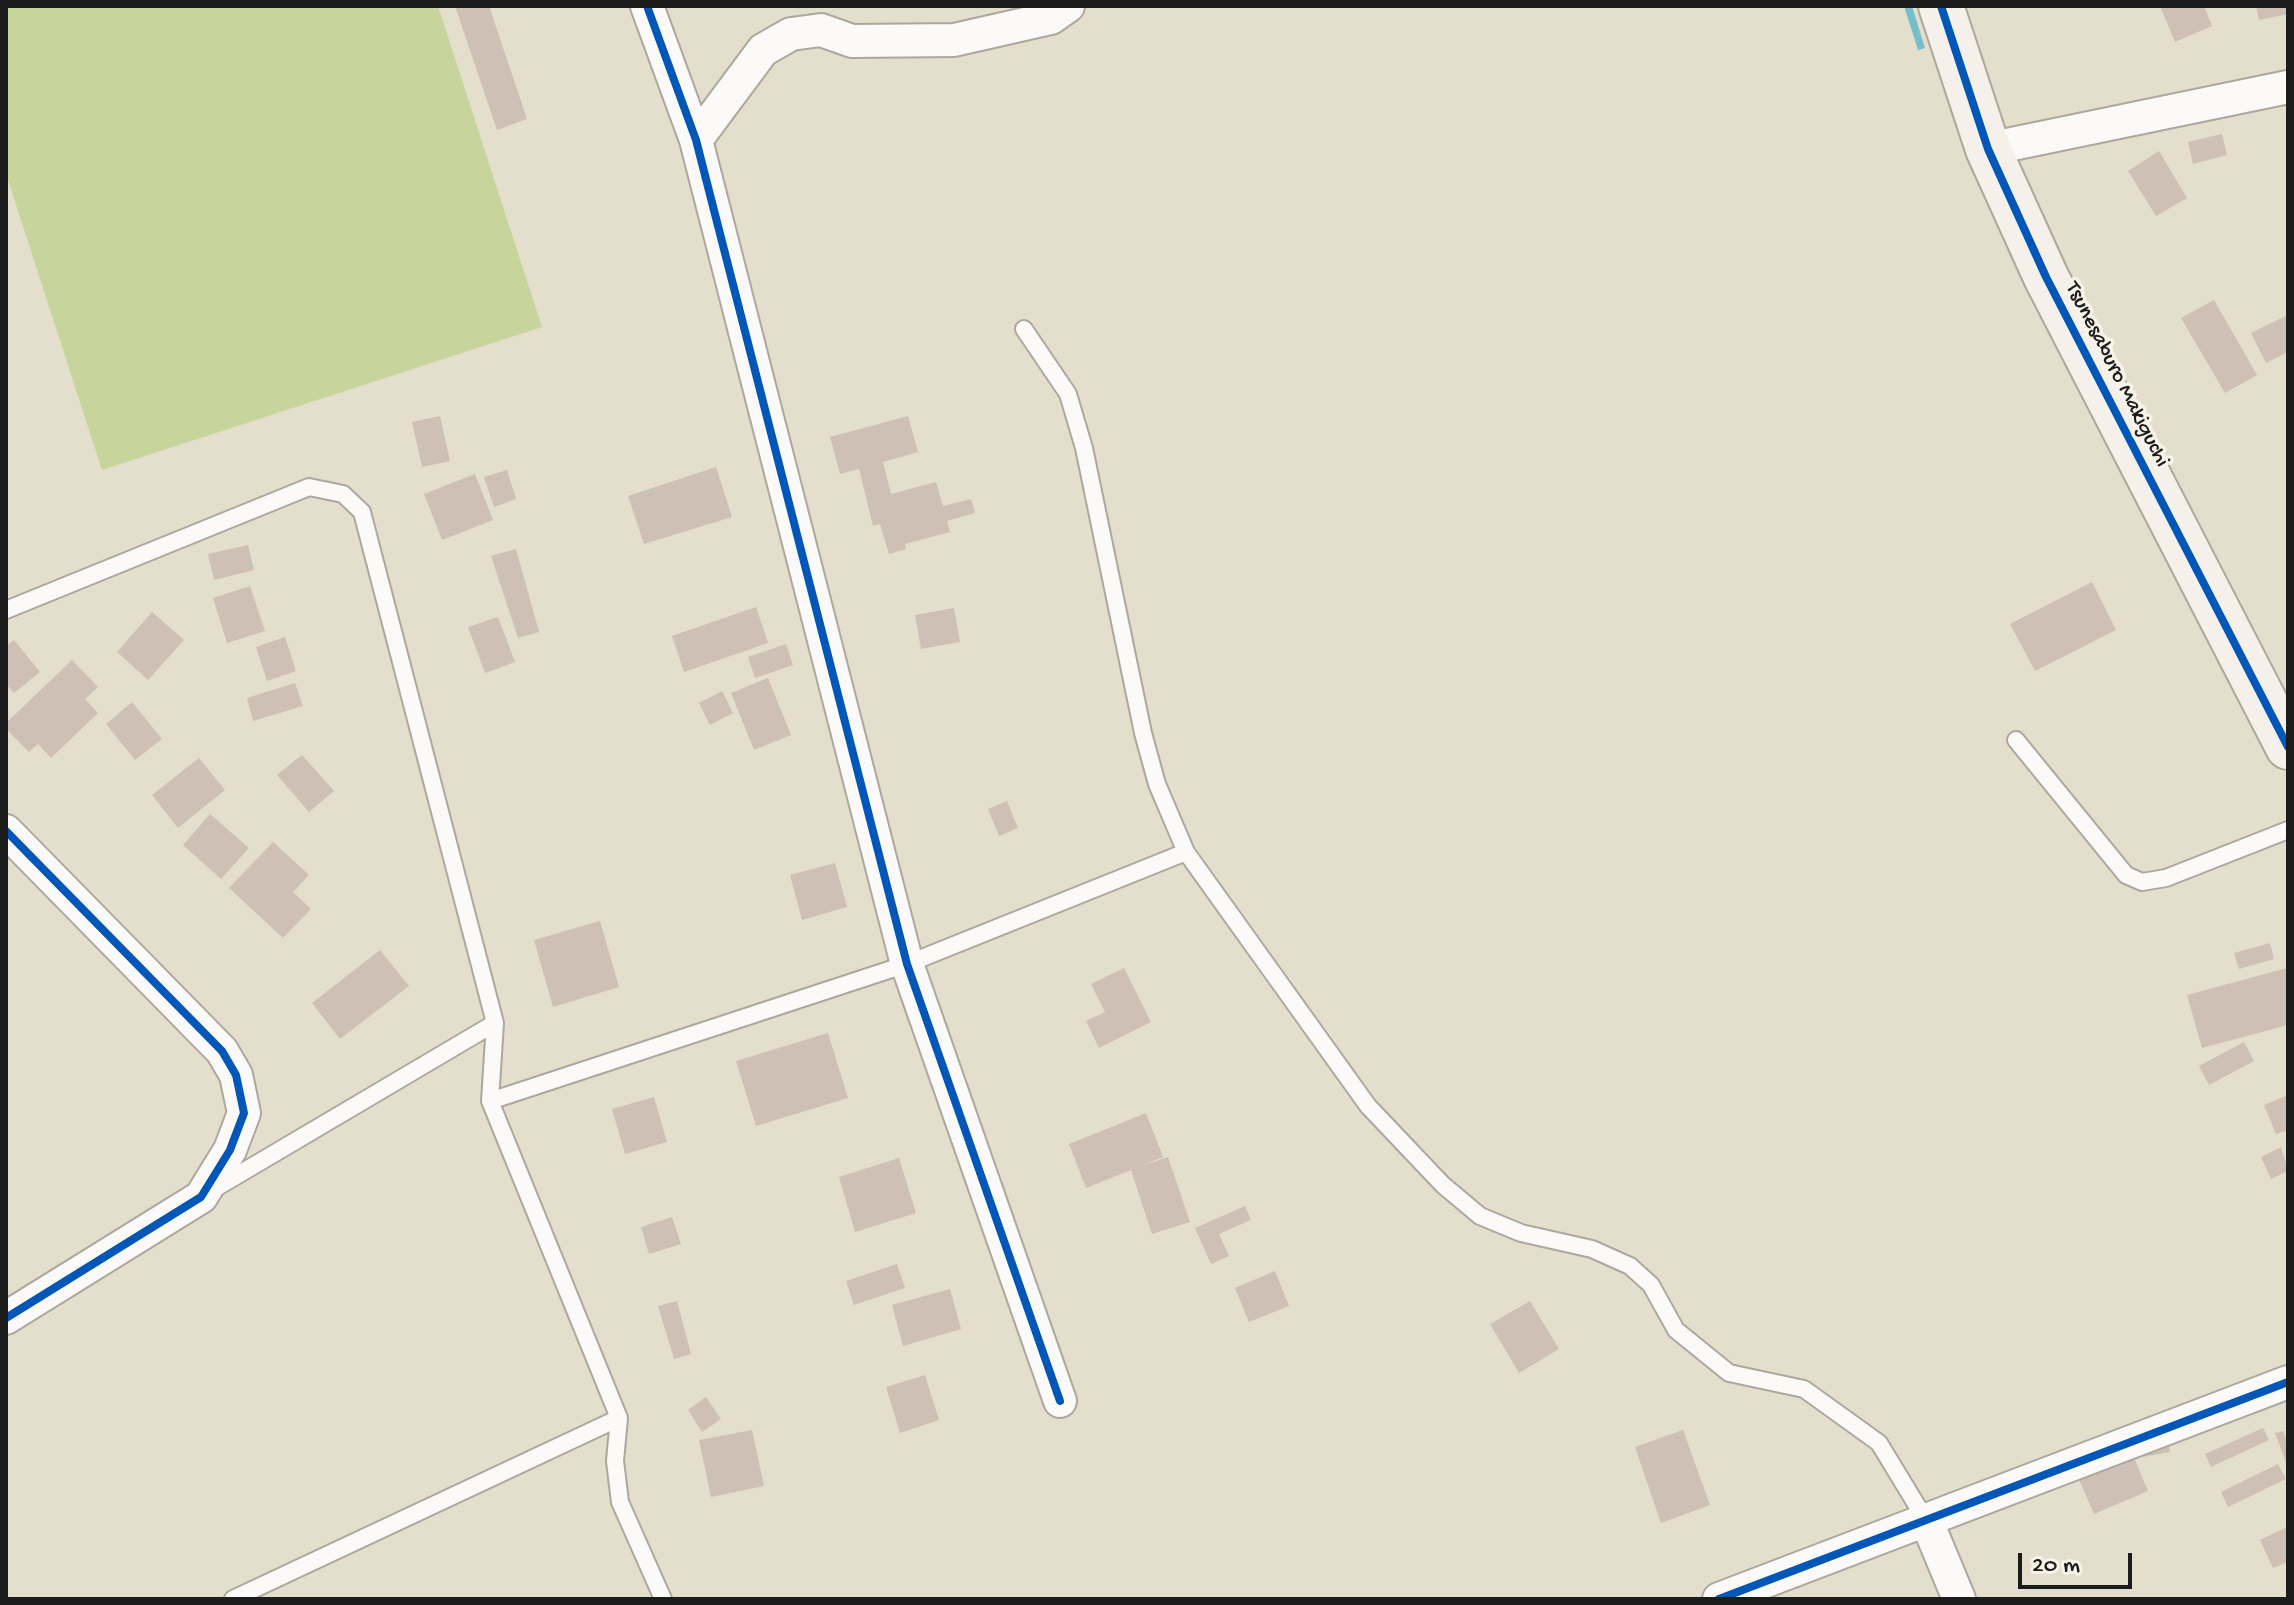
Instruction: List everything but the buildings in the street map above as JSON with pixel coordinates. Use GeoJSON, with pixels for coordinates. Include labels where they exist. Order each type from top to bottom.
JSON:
{"type":"FeatureCollection","features":[{"type":"Feature","properties":{"kind":"street"},"geometry":{"type":"LineString","coordinates":[[647,6],[696,140],[907,964],[1060,1401]]}},
{"type":"Feature","properties":{"kind":"street"},"geometry":{"type":"LineString","coordinates":[[696,140],[763,50],[791,34],[821,30],[852,41],[954,40],[1051,18],[1068,6]]}},
{"type":"Feature","properties":{"kind":"street","name":"Tsunesaburo Makiguchi"},"geometry":{"type":"LineString","coordinates":[[1941,6],[1988,149],[2053,291],[2288,747]]}},
{"type":"Feature","properties":{"kind":"street"},"geometry":{"type":"LineString","coordinates":[[1988,149],[2288,87]]}},
{"type":"Feature","properties":{"kind":"street"},"geometry":{"type":"LineString","coordinates":[[6,831],[222,1051],[236,1075],[244,1113],[230,1150],[201,1197],[6,1318]]}},
{"type":"Feature","properties":{"kind":"street"},"geometry":{"type":"LineString","coordinates":[[1719,1599],[2288,1382]]}},
{"type":"Feature","properties":{"kind":"street"},"geometry":{"type":"LineString","coordinates":[[1927,1522],[1959,1599]]}},
{"type":"Feature","properties":{"kind":"lane"},"geometry":{"type":"LineString","coordinates":[[1024,329],[1068,394],[1084,448],[1143,733],[1157,784],[1186,852],[1368,1106],[1443,1185],[1480,1216],[1521,1233],[1592,1249],[1630,1266],[1651,1285],[1676,1330],[1729,1373],[1804,1389],[1879,1443],[1927,1522]]}},
{"type":"Feature","properties":{"kind":"lane"},"geometry":{"type":"LineString","coordinates":[[6,610],[309,487],[352,500],[362,512],[495,1023],[490,1101],[619,1418],[615,1461],[620,1502],[663,1599]]}},
{"type":"Feature","properties":{"kind":"lane"},"geometry":{"type":"LineString","coordinates":[[2016,740],[2126,875],[2142,882],[2166,878],[2288,830]]}},
{"type":"Feature","properties":{"kind":"lane"},"geometry":{"type":"LineString","coordinates":[[490,1101],[907,964],[1186,852]]}},
{"type":"Feature","properties":{"kind":"lane"},"geometry":{"type":"LineString","coordinates":[[201,1197],[495,1023]]}},
{"type":"Feature","properties":{"kind":"lane"},"geometry":{"type":"LineString","coordinates":[[233,1599],[619,1418]]}},
{"type":"Feature","properties":{"kind":"green space"},"geometry":{"type":"Polygon","coordinates":[[[6,6],[438,6],[542,327],[102,470],[6,174],[6,6]]]}},
{"type":"Feature","properties":{"kind":"water"},"geometry":{"type":"Polygon","coordinates":[[[1904,6],[1912,6],[1925,48],[1918,50],[1904,6]]]}},
{"type":"Feature","properties":{"kind":"cycle path"},"geometry":{"type":"LineString","coordinates":[[647,6],[696,140],[907,964],[1060,1401]]}},
{"type":"Feature","properties":{"kind":"cycle path"},"geometry":{"type":"LineString","coordinates":[[1941,6],[1988,149],[2046,277],[2288,747]]}},
{"type":"Feature","properties":{"kind":"cycle path"},"geometry":{"type":"LineString","coordinates":[[6,831],[222,1051],[236,1075],[244,1113],[230,1150],[201,1197],[6,1318]]}},
{"type":"Feature","properties":{"kind":"cycle path"},"geometry":{"type":"LineString","coordinates":[[1719,1599],[2288,1382]]}}]}
